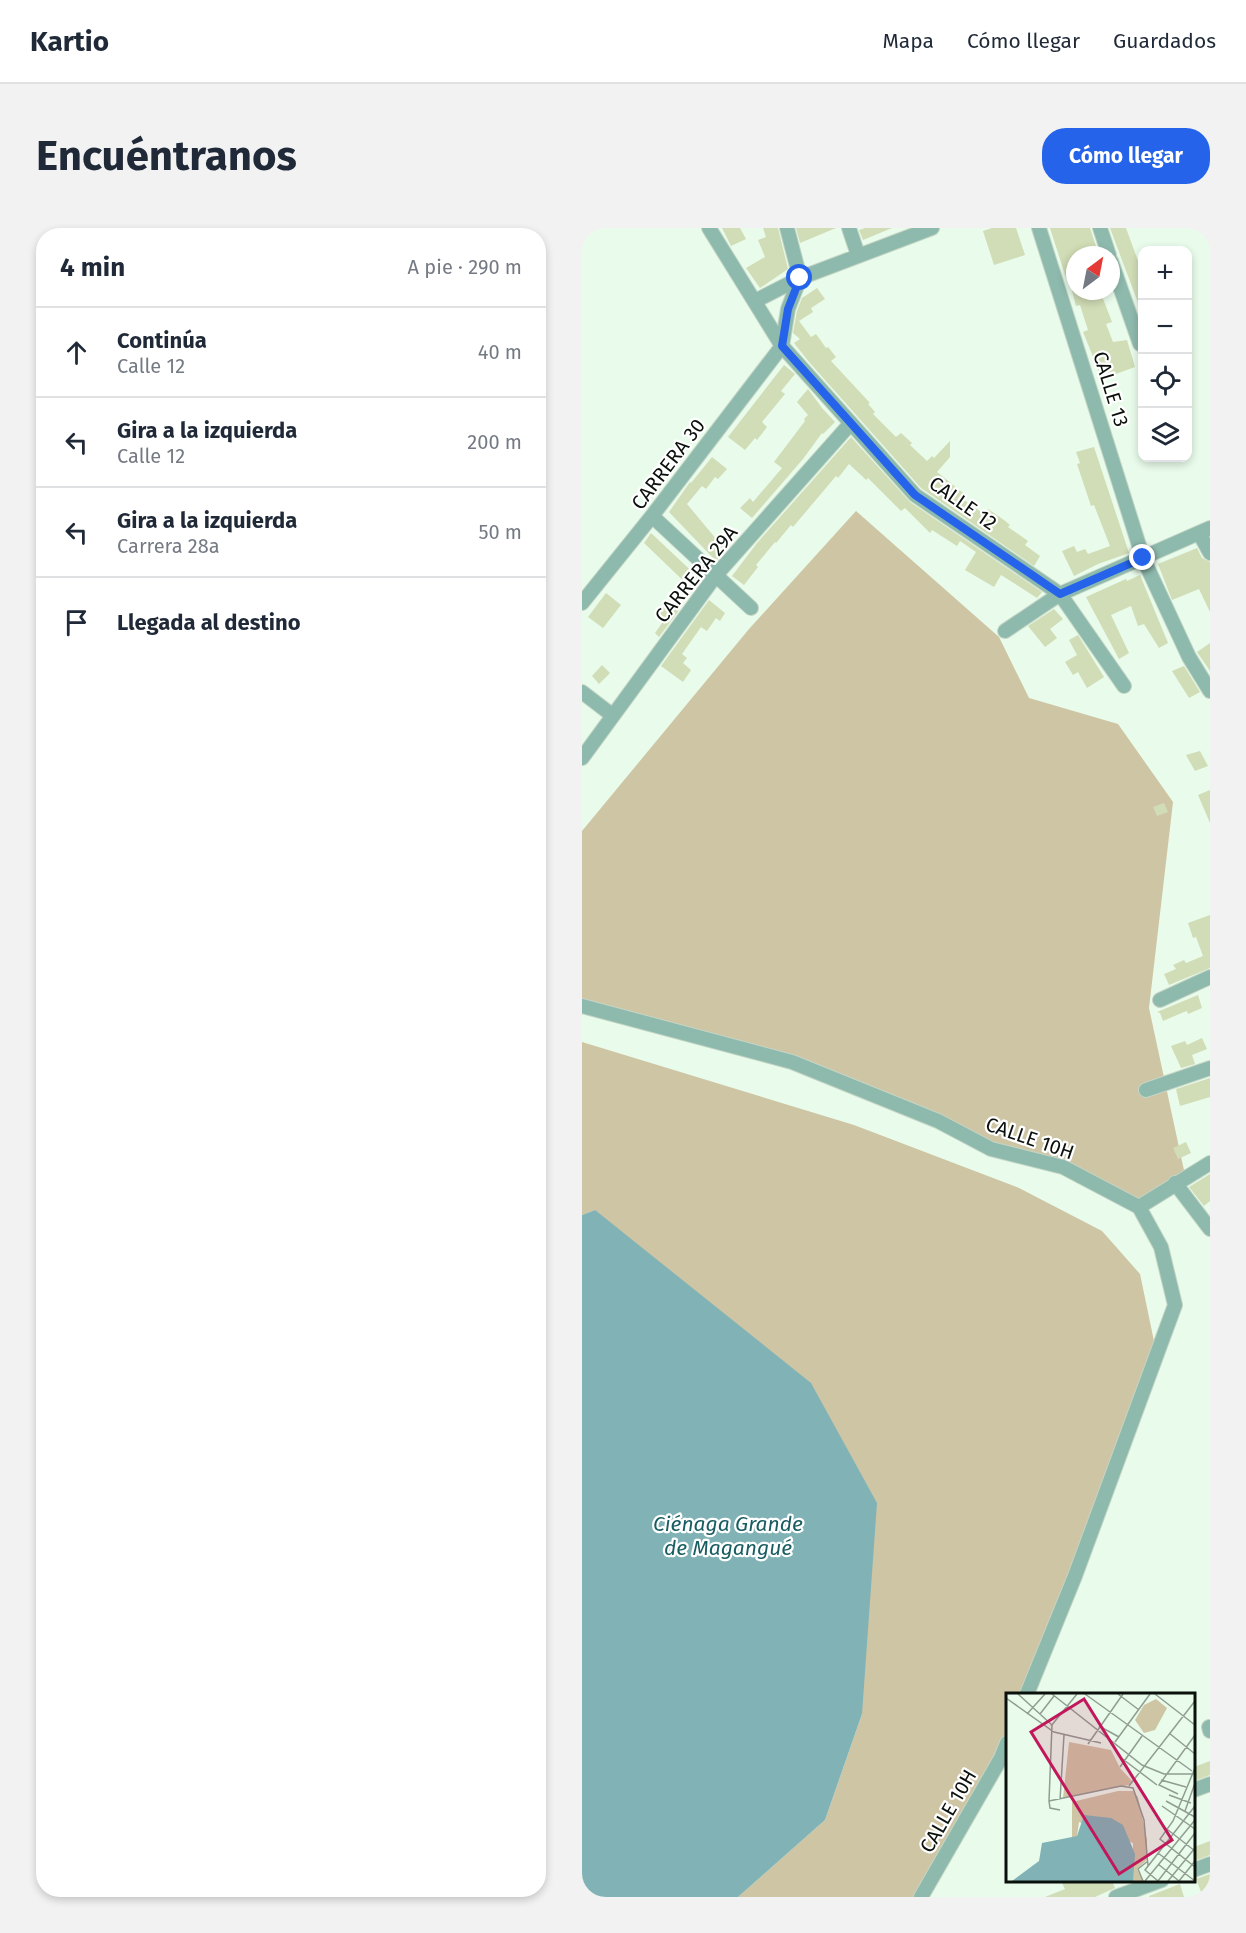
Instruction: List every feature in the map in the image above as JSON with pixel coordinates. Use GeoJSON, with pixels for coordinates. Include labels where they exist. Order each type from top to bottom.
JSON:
{"type":"FeatureCollection","features":[{"type":"Feature","properties":{"kind":"street","name":"CALLE 12"},"geometry":{"type":"LineString","coordinates":[[709,228],[782,346],[915,495],[1060,594],[1124,686]]}},
{"type":"Feature","properties":{"kind":"street"},"geometry":{"type":"LineString","coordinates":[[782,346],[788,309],[800,278],[787,228]]}},
{"type":"Feature","properties":{"kind":"street"},"geometry":{"type":"LineString","coordinates":[[849,228],[858,255]]}},
{"type":"Feature","properties":{"kind":"street"},"geometry":{"type":"LineString","coordinates":[[755,301],[800,278],[932,228]]}},
{"type":"Feature","properties":{"kind":"street","name":"CALLE 13"},"geometry":{"type":"LineString","coordinates":[[1039,228],[1143,558],[1189,657],[1210,691]]}},
{"type":"Feature","properties":{"kind":"street"},"geometry":{"type":"LineString","coordinates":[[1100,228],[1106,246]]}},
{"type":"Feature","properties":{"kind":"street","name":"CALLE 13"},"geometry":{"type":"LineString","coordinates":[[1120,287],[1138,338]]}},
{"type":"Feature","properties":{"kind":"street","name":"CARRERA 30"},"geometry":{"type":"LineString","coordinates":[[582,603],[652,516],[782,346]]}},
{"type":"Feature","properties":{"kind":"street","name":"CARRERA 29A"},"geometry":{"type":"LineString","coordinates":[[582,758],[716,575],[851,423]]}},
{"type":"Feature","properties":{"kind":"street"},"geometry":{"type":"LineString","coordinates":[[652,516],[751,608]]}},
{"type":"Feature","properties":{"kind":"street"},"geometry":{"type":"LineString","coordinates":[[1005,632],[1060,594],[1205,531],[1210,553]]}},
{"type":"Feature","properties":{"kind":"street"},"geometry":{"type":"LineString","coordinates":[[582,692],[612,715]]}},
{"type":"Feature","properties":{"kind":"street"},"geometry":{"type":"LineString","coordinates":[[1160,1000],[1210,977]]}},
{"type":"Feature","properties":{"kind":"street","name":"CALLE 10H"},"geometry":{"type":"LineString","coordinates":[[582,1006],[792,1062],[938,1121],[991,1149],[1063,1167],[1139,1207]]}},
{"type":"Feature","properties":{"kind":"street"},"geometry":{"type":"LineString","coordinates":[[1146,1090],[1210,1068]]}},
{"type":"Feature","properties":{"kind":"street"},"geometry":{"type":"LineString","coordinates":[[1028,1693],[1075,1576],[1175,1305],[1161,1247],[1139,1207],[1210,1163]]}},
{"type":"Feature","properties":{"kind":"street"},"geometry":{"type":"LineString","coordinates":[[1175,1183],[1210,1229]]}},
{"type":"Feature","properties":{"kind":"street","name":"CALLE 10H"},"geometry":{"type":"LineString","coordinates":[[921,1897],[1006,1747]]}},
{"type":"Feature","properties":{"kind":"street"},"geometry":{"type":"LineString","coordinates":[[1195,1790],[1210,1784]]}},
{"type":"Feature","properties":{"kind":"street"},"geometry":{"type":"LineString","coordinates":[[1195,1870],[1210,1864]]}},
{"type":"Feature","properties":{"kind":"street"},"geometry":{"type":"LineString","coordinates":[[1116,1897],[1159,1882]]}},
{"type":"Feature","properties":{"kind":"shaded area"},"geometry":{"type":"Polygon","coordinates":[[[856,511],[999,637],[1029,698],[1118,724],[1173,802],[1149,1008],[1185,1175],[1139,1204],[992,1146],[792,1058],[582,1003],[582,831],[749,629],[856,511]]]}},
{"type":"Feature","properties":{"kind":"shaded area"},"geometry":{"type":"Polygon","coordinates":[[[582,1042],[854,1125],[1019,1188],[1102,1231],[1140,1274],[1155,1346],[1070,1574],[1022,1693],[1006,1693],[1006,1735],[998,1756],[919,1897],[738,1897],[825,1820],[862,1714],[595,1210],[582,1215],[582,1042]]]}},
{"type":"Feature","properties":{"kind":"water","name":"Ciénaga Grande de Magangué"},"geometry":{"type":"Polygon","coordinates":[[[595,1210],[811,1383],[877,1503],[862,1714],[825,1820],[738,1897],[582,1897],[582,1215],[595,1210]]]}},
{"type":"Feature","properties":{"kind":"building"},"geometry":{"type":"Polygon","coordinates":[[[722,228],[740,228],[746,239],[731,246],[722,228]]]}},
{"type":"Feature","properties":{"kind":"building"},"geometry":{"type":"Polygon","coordinates":[[[763,228],[778,228],[788,269],[760,288],[746,268],[765,257],[758,240],[766,237],[763,228]]]}},
{"type":"Feature","properties":{"kind":"building"},"geometry":{"type":"Polygon","coordinates":[[[796,228],[836,228],[800,243],[796,228]]]}},
{"type":"Feature","properties":{"kind":"building"},"geometry":{"type":"Polygon","coordinates":[[[892,228],[863,240],[859,230],[892,228]]]}},
{"type":"Feature","properties":{"kind":"building"},"geometry":{"type":"Polygon","coordinates":[[[992,228],[1016,228],[1025,255],[994,265],[983,231],[992,228]]]}},
{"type":"Feature","properties":{"kind":"building"},"geometry":{"type":"Polygon","coordinates":[[[1050,228],[1090,228],[1096,246],[1066,246],[1066,278],[1050,228]]]}},
{"type":"Feature","properties":{"kind":"building"},"geometry":{"type":"Polygon","coordinates":[[[1110,228],[1126,228],[1138,261],[1138,303],[1120,255],[1120,246],[1117,246],[1110,228]]]}},
{"type":"Feature","properties":{"kind":"building"},"geometry":{"type":"Polygon","coordinates":[[[817,288],[825,299],[811,308],[813,312],[799,321],[811,337],[816,334],[826,348],[828,347],[836,357],[831,361],[870,403],[868,404],[875,412],[873,414],[896,437],[901,433],[927,461],[932,456],[934,458],[950,441],[950,457],[937,472],[967,496],[964,500],[984,514],[988,509],[1028,541],[1025,545],[1040,556],[1034,566],[921,488],[794,343],[800,339],[793,333],[802,298],[817,288]]]}},
{"type":"Feature","properties":{"kind":"building"},"geometry":{"type":"Polygon","coordinates":[[[1074,300],[1103,300],[1112,322],[1106,324],[1113,342],[1127,340],[1135,367],[1102,379],[1083,332],[1088,330],[1080,305],[1076,306],[1074,300]]]}},
{"type":"Feature","properties":{"kind":"building"},"geometry":{"type":"Polygon","coordinates":[[[784,365],[795,374],[781,391],[785,394],[762,422],[767,427],[745,450],[728,437],[784,365]]]}},
{"type":"Feature","properties":{"kind":"building"},"geometry":{"type":"Polygon","coordinates":[[[808,389],[835,422],[822,433],[803,459],[752,518],[740,508],[750,498],[753,502],[782,468],[774,462],[808,415],[797,402],[808,389]]]}},
{"type":"Feature","properties":{"kind":"building"},"geometry":{"type":"Polygon","coordinates":[[[851,437],[910,502],[1042,592],[1037,598],[1001,575],[994,587],[965,570],[976,552],[960,541],[957,546],[932,530],[930,533],[905,508],[901,511],[868,478],[866,480],[849,464],[793,527],[791,525],[775,542],[756,565],[758,567],[744,585],[732,576],[757,543],[851,437]]]}},
{"type":"Feature","properties":{"kind":"building"},"geometry":{"type":"Polygon","coordinates":[[[1094,447],[1129,553],[1098,564],[1074,576],[1062,551],[1074,546],[1077,552],[1085,549],[1088,554],[1110,546],[1094,505],[1091,506],[1077,464],[1080,463],[1076,452],[1094,447]]]}},
{"type":"Feature","properties":{"kind":"building"},"geometry":{"type":"Polygon","coordinates":[[[712,457],[727,469],[718,479],[715,477],[706,489],[702,486],[687,504],[717,540],[720,536],[730,546],[716,561],[669,512],[690,482],[712,457]]]}},
{"type":"Feature","properties":{"kind":"building"},"geometry":{"type":"Polygon","coordinates":[[[651,533],[701,580],[693,590],[644,543],[651,533]]]}},
{"type":"Feature","properties":{"kind":"building"},"geometry":{"type":"Polygon","coordinates":[[[1197,548],[1202,558],[1210,562],[1210,612],[1199,589],[1172,600],[1158,564],[1197,548]]]}},
{"type":"Feature","properties":{"kind":"building"},"geometry":{"type":"Polygon","coordinates":[[[1140,575],[1168,643],[1159,648],[1144,624],[1138,626],[1131,606],[1111,615],[1129,653],[1119,659],[1086,597],[1140,575]]]}},
{"type":"Feature","properties":{"kind":"building"},"geometry":{"type":"Polygon","coordinates":[[[606,593],[621,605],[603,628],[588,617],[606,593]]]}},
{"type":"Feature","properties":{"kind":"building"},"geometry":{"type":"Polygon","coordinates":[[[669,600],[680,609],[659,637],[655,633],[665,619],[658,614],[669,600]]]}},
{"type":"Feature","properties":{"kind":"building"},"geometry":{"type":"Polygon","coordinates":[[[709,600],[725,613],[720,621],[716,618],[707,631],[701,627],[682,654],[687,658],[683,663],[691,670],[683,682],[661,666],[709,600]]]}},
{"type":"Feature","properties":{"kind":"building"},"geometry":{"type":"Polygon","coordinates":[[[1054,609],[1063,619],[1050,629],[1057,638],[1045,647],[1028,626],[1054,609]]]}},
{"type":"Feature","properties":{"kind":"building"},"geometry":{"type":"Polygon","coordinates":[[[1078,635],[1104,677],[1087,688],[1078,672],[1073,675],[1065,662],[1077,655],[1069,640],[1078,635]]]}},
{"type":"Feature","properties":{"kind":"building"},"geometry":{"type":"Polygon","coordinates":[[[1210,643],[1210,671],[1197,652],[1210,643]]]}},
{"type":"Feature","properties":{"kind":"building"},"geometry":{"type":"Polygon","coordinates":[[[602,665],[610,673],[599,684],[592,676],[602,665]]]}},
{"type":"Feature","properties":{"kind":"building"},"geometry":{"type":"Polygon","coordinates":[[[1184,666],[1200,692],[1189,698],[1172,671],[1184,666]]]}},
{"type":"Feature","properties":{"kind":"building"},"geometry":{"type":"Polygon","coordinates":[[[1200,751],[1208,766],[1195,771],[1186,755],[1200,751]]]}},
{"type":"Feature","properties":{"kind":"building"},"geometry":{"type":"Polygon","coordinates":[[[1210,790],[1210,823],[1198,795],[1210,790]]]}},
{"type":"Feature","properties":{"kind":"building"},"geometry":{"type":"Polygon","coordinates":[[[1164,803],[1168,812],[1157,816],[1153,807],[1164,803]]]}},
{"type":"Feature","properties":{"kind":"building"},"geometry":{"type":"Polygon","coordinates":[[[1210,915],[1210,968],[1169,985],[1164,974],[1176,969],[1173,965],[1184,960],[1186,963],[1203,956],[1188,923],[1210,915]]]}},
{"type":"Feature","properties":{"kind":"building"},"geometry":{"type":"Polygon","coordinates":[[[1198,995],[1202,1008],[1188,1014],[1187,1011],[1163,1021],[1160,1013],[1157,1012],[1198,995]]]}},
{"type":"Feature","properties":{"kind":"building"},"geometry":{"type":"Polygon","coordinates":[[[1202,1038],[1207,1049],[1192,1055],[1195,1064],[1181,1068],[1171,1046],[1185,1041],[1187,1045],[1202,1038]]]}},
{"type":"Feature","properties":{"kind":"building"},"geometry":{"type":"Polygon","coordinates":[[[1210,1078],[1210,1097],[1180,1106],[1176,1089],[1210,1078]]]}},
{"type":"Feature","properties":{"kind":"building"},"geometry":{"type":"Polygon","coordinates":[[[1186,1142],[1191,1153],[1178,1159],[1173,1148],[1186,1142]]]}},
{"type":"Feature","properties":{"kind":"building"},"geometry":{"type":"Polygon","coordinates":[[[1210,1174],[1210,1201],[1204,1206],[1189,1187],[1210,1174]]]}},
{"type":"Feature","properties":{"kind":"building"},"geometry":{"type":"Polygon","coordinates":[[[1210,1761],[1210,1775],[1195,1781],[1195,1767],[1210,1761]]]}},
{"type":"Feature","properties":{"kind":"building"},"geometry":{"type":"Polygon","coordinates":[[[1210,1841],[1210,1855],[1195,1861],[1195,1847],[1210,1841]]]}},
{"type":"Feature","properties":{"kind":"building"},"geometry":{"type":"Polygon","coordinates":[[[1210,1874],[1210,1897],[1203,1897],[1196,1879],[1210,1874]]]}},
{"type":"Feature","properties":{"kind":"building"},"geometry":{"type":"Polygon","coordinates":[[[1062,1882],[1112,1882],[1115,1888],[1095,1897],[1045,1897],[1065,1889],[1062,1882]]]}},
{"type":"Feature","properties":{"kind":"building"},"geometry":{"type":"Polygon","coordinates":[[[1180,1884],[1184,1897],[1149,1897],[1149,1896],[1180,1884]]]}},
{"type":"Feature","properties":{"kind":"route"},"geometry":{"type":"LineString","coordinates":[[800,278],[788,309],[782,346],[915,495],[1060,594],[1143,558]]}}]}
